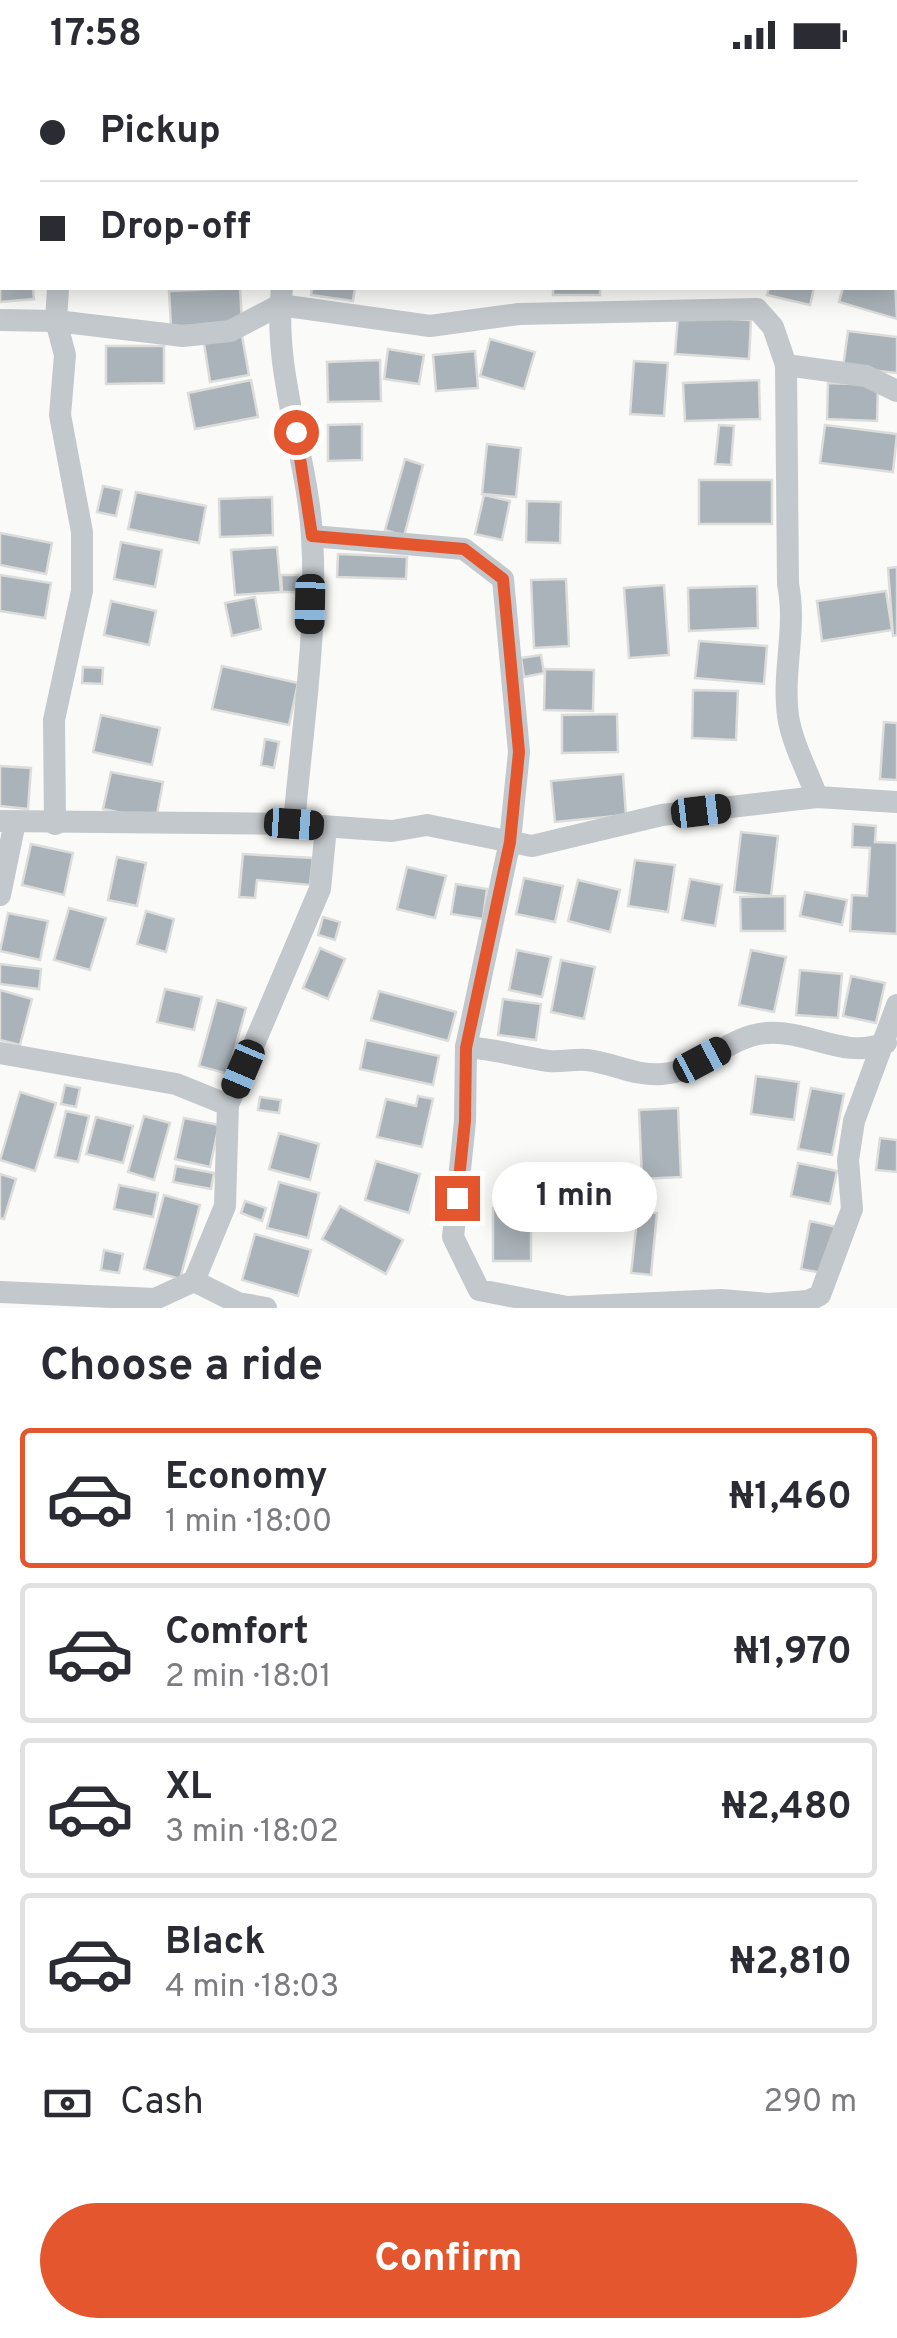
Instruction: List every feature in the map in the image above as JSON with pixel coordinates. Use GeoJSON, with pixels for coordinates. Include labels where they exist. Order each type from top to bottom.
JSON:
{"type":"FeatureCollection","features":[{"type":"Feature","properties":{"kind":"street"},"geometry":{"type":"LineString","coordinates":[[56,824],[54,720],[82,590],[82,552],[60,415],[65,355],[56,321],[58,290]]}},
{"type":"Feature","properties":{"kind":"street"},"geometry":{"type":"LineString","coordinates":[[281,296],[280,330],[312,536],[310,638],[294,824]]}},
{"type":"Feature","properties":{"kind":"street"},"geometry":{"type":"LineString","coordinates":[[0,320],[56,321],[184,336],[230,331],[281,296],[430,326],[519,314],[757,309],[773,327],[786,364],[788,584],[793,610],[787,661],[788,719],[818,797]]}},
{"type":"Feature","properties":{"kind":"street"},"geometry":{"type":"LineString","coordinates":[[786,364],[866,376],[897,390]]}},
{"type":"Feature","properties":{"kind":"street"},"geometry":{"type":"LineString","coordinates":[[312,536],[464,549],[503,579],[519,752],[510,842],[466,1048],[465,1121],[453,1237],[479,1290],[586,1307],[721,1300],[769,1304],[808,1301],[820,1295],[852,1208],[848,1160],[854,1121],[897,1005]]}},
{"type":"Feature","properties":{"kind":"street"},"geometry":{"type":"LineString","coordinates":[[0,895],[7,821],[294,824],[392,831],[427,825],[532,846],[662,816],[818,797],[897,802]]}},
{"type":"Feature","properties":{"kind":"street"},"geometry":{"type":"LineString","coordinates":[[0,1292],[155,1299],[194,1282],[225,1206],[228,1105],[320,890],[326,827]]}},
{"type":"Feature","properties":{"kind":"street"},"geometry":{"type":"LineString","coordinates":[[466,1048],[500,1049],[552,1061],[588,1060],[632,1074],[662,1074],[681,1072],[754,1035],[772,1032],[864,1051],[886,1043]]}},
{"type":"Feature","properties":{"kind":"street"},"geometry":{"type":"LineString","coordinates":[[0,1052],[176,1084],[228,1105]]}},
{"type":"Feature","properties":{"kind":"street"},"geometry":{"type":"LineString","coordinates":[[194,1282],[238,1303],[266,1308]]}},
{"type":"Feature","properties":{"kind":"building"},"geometry":{"type":"Polygon","coordinates":[[[0,290],[33,290],[34,299],[0,302],[0,290]]]}},
{"type":"Feature","properties":{"kind":"building"},"geometry":{"type":"Polygon","coordinates":[[[240,290],[242,322],[171,327],[169,291],[240,290]]]}},
{"type":"Feature","properties":{"kind":"building"},"geometry":{"type":"Polygon","coordinates":[[[312,290],[355,290],[353,301],[311,295],[312,290]]]}},
{"type":"Feature","properties":{"kind":"building"},"geometry":{"type":"Polygon","coordinates":[[[553,290],[600,290],[600,295],[553,295],[553,290]]]}},
{"type":"Feature","properties":{"kind":"building"},"geometry":{"type":"Polygon","coordinates":[[[768,290],[814,290],[810,305],[767,295],[768,290]]]}},
{"type":"Feature","properties":{"kind":"building"},"geometry":{"type":"Polygon","coordinates":[[[842,290],[895,290],[897,319],[839,302],[842,290]]]}},
{"type":"Feature","properties":{"kind":"building"},"geometry":{"type":"Polygon","coordinates":[[[678,316],[751,320],[749,359],[675,354],[678,316]]]}},
{"type":"Feature","properties":{"kind":"building"},"geometry":{"type":"Polygon","coordinates":[[[848,331],[897,337],[897,373],[843,367],[848,331]]]}},
{"type":"Feature","properties":{"kind":"building"},"geometry":{"type":"Polygon","coordinates":[[[242,336],[249,375],[210,382],[204,343],[242,336]]]}},
{"type":"Feature","properties":{"kind":"building"},"geometry":{"type":"Polygon","coordinates":[[[490,339],[535,352],[524,389],[480,376],[490,339]]]}},
{"type":"Feature","properties":{"kind":"building"},"geometry":{"type":"Polygon","coordinates":[[[106,346],[164,346],[164,383],[106,384],[106,346]]]}},
{"type":"Feature","properties":{"kind":"building"},"geometry":{"type":"Polygon","coordinates":[[[388,349],[424,355],[419,384],[384,379],[388,349]]]}},
{"type":"Feature","properties":{"kind":"building"},"geometry":{"type":"Polygon","coordinates":[[[475,351],[478,388],[436,391],[433,355],[475,351]]]}},
{"type":"Feature","properties":{"kind":"building"},"geometry":{"type":"Polygon","coordinates":[[[380,360],[381,401],[328,402],[327,362],[380,360]]]}},
{"type":"Feature","properties":{"kind":"building"},"geometry":{"type":"Polygon","coordinates":[[[634,361],[668,363],[664,416],[630,414],[634,361]]]}},
{"type":"Feature","properties":{"kind":"building"},"geometry":{"type":"Polygon","coordinates":[[[251,380],[258,417],[195,429],[188,393],[251,380]]]}},
{"type":"Feature","properties":{"kind":"building"},"geometry":{"type":"Polygon","coordinates":[[[759,380],[760,419],[685,421],[683,383],[759,380]]]}},
{"type":"Feature","properties":{"kind":"building"},"geometry":{"type":"Polygon","coordinates":[[[828,383],[878,385],[877,421],[827,419],[828,383]]]}},
{"type":"Feature","properties":{"kind":"building"},"geometry":{"type":"Polygon","coordinates":[[[362,424],[362,460],[328,461],[328,425],[362,424]]]}},
{"type":"Feature","properties":{"kind":"building"},"geometry":{"type":"Polygon","coordinates":[[[719,425],[734,426],[731,465],[715,464],[719,425]]]}},
{"type":"Feature","properties":{"kind":"building"},"geometry":{"type":"Polygon","coordinates":[[[825,425],[897,434],[893,472],[820,463],[825,425]]]}},
{"type":"Feature","properties":{"kind":"building"},"geometry":{"type":"Polygon","coordinates":[[[487,444],[521,448],[516,497],[482,494],[487,444]]]}},
{"type":"Feature","properties":{"kind":"building"},"geometry":{"type":"Polygon","coordinates":[[[405,459],[423,465],[404,536],[385,530],[405,459]]]}},
{"type":"Feature","properties":{"kind":"building"},"geometry":{"type":"Polygon","coordinates":[[[699,480],[772,480],[772,524],[699,524],[699,480]]]}},
{"type":"Feature","properties":{"kind":"building"},"geometry":{"type":"Polygon","coordinates":[[[103,486],[122,490],[116,516],[97,512],[103,486]]]}},
{"type":"Feature","properties":{"kind":"building"},"geometry":{"type":"Polygon","coordinates":[[[136,492],[206,506],[199,543],[128,529],[136,492]]]}},
{"type":"Feature","properties":{"kind":"building"},"geometry":{"type":"Polygon","coordinates":[[[484,495],[510,501],[502,540],[475,534],[484,495]]]}},
{"type":"Feature","properties":{"kind":"building"},"geometry":{"type":"Polygon","coordinates":[[[272,497],[273,535],[220,537],[219,499],[272,497]]]}},
{"type":"Feature","properties":{"kind":"building"},"geometry":{"type":"Polygon","coordinates":[[[527,501],[561,502],[560,543],[526,542],[527,501]]]}},
{"type":"Feature","properties":{"kind":"building"},"geometry":{"type":"Polygon","coordinates":[[[0,533],[52,543],[46,574],[0,565],[0,533]]]}},
{"type":"Feature","properties":{"kind":"building"},"geometry":{"type":"Polygon","coordinates":[[[121,542],[162,550],[155,587],[114,579],[121,542]]]}},
{"type":"Feature","properties":{"kind":"building"},"geometry":{"type":"Polygon","coordinates":[[[277,547],[281,592],[235,595],[231,550],[277,547]]]}},
{"type":"Feature","properties":{"kind":"building"},"geometry":{"type":"Polygon","coordinates":[[[338,554],[407,557],[406,579],[337,577],[338,554]]]}},
{"type":"Feature","properties":{"kind":"building"},"geometry":{"type":"Polygon","coordinates":[[[897,567],[897,635],[893,636],[888,568],[897,567]]]}},
{"type":"Feature","properties":{"kind":"building"},"geometry":{"type":"Polygon","coordinates":[[[0,575],[51,583],[45,618],[0,611],[0,575]]]}},
{"type":"Feature","properties":{"kind":"building"},"geometry":{"type":"Polygon","coordinates":[[[281,575],[299,575],[299,592],[282,592],[281,575]]]}},
{"type":"Feature","properties":{"kind":"building"},"geometry":{"type":"Polygon","coordinates":[[[566,579],[569,646],[534,648],[531,580],[566,579]]]}},
{"type":"Feature","properties":{"kind":"building"},"geometry":{"type":"Polygon","coordinates":[[[664,585],[669,655],[629,658],[624,588],[664,585]]]}},
{"type":"Feature","properties":{"kind":"building"},"geometry":{"type":"Polygon","coordinates":[[[757,586],[758,628],[689,631],[688,588],[757,586]]]}},
{"type":"Feature","properties":{"kind":"building"},"geometry":{"type":"Polygon","coordinates":[[[886,591],[892,630],[822,641],[817,601],[886,591]]]}},
{"type":"Feature","properties":{"kind":"building"},"geometry":{"type":"Polygon","coordinates":[[[255,597],[261,629],[232,636],[225,603],[255,597]]]}},
{"type":"Feature","properties":{"kind":"building"},"geometry":{"type":"Polygon","coordinates":[[[111,601],[156,611],[149,645],[104,635],[111,601]]]}},
{"type":"Feature","properties":{"kind":"building"},"geometry":{"type":"Polygon","coordinates":[[[699,641],[767,646],[764,684],[695,678],[699,641]]]}},
{"type":"Feature","properties":{"kind":"building"},"geometry":{"type":"Polygon","coordinates":[[[541,655],[544,673],[524,677],[521,658],[541,655]]]}},
{"type":"Feature","properties":{"kind":"building"},"geometry":{"type":"Polygon","coordinates":[[[222,666],[298,683],[289,725],[212,709],[222,666]]]}},
{"type":"Feature","properties":{"kind":"building"},"geometry":{"type":"Polygon","coordinates":[[[83,667],[103,668],[102,684],[82,683],[83,667]]]}},
{"type":"Feature","properties":{"kind":"building"},"geometry":{"type":"Polygon","coordinates":[[[545,669],[594,670],[593,711],[544,710],[545,669]]]}},
{"type":"Feature","properties":{"kind":"building"},"geometry":{"type":"Polygon","coordinates":[[[693,690],[738,691],[736,740],[692,738],[693,690]]]}},
{"type":"Feature","properties":{"kind":"building"},"geometry":{"type":"Polygon","coordinates":[[[617,714],[618,752],[562,753],[562,715],[617,714]]]}},
{"type":"Feature","properties":{"kind":"building"},"geometry":{"type":"Polygon","coordinates":[[[101,715],[160,728],[152,765],[93,752],[101,715]]]}},
{"type":"Feature","properties":{"kind":"building"},"geometry":{"type":"Polygon","coordinates":[[[884,722],[897,723],[897,780],[880,779],[884,722]]]}},
{"type":"Feature","properties":{"kind":"building"},"geometry":{"type":"Polygon","coordinates":[[[265,739],[279,742],[274,768],[261,765],[265,739]]]}},
{"type":"Feature","properties":{"kind":"building"},"geometry":{"type":"Polygon","coordinates":[[[0,766],[31,768],[28,809],[0,806],[0,766]]]}},
{"type":"Feature","properties":{"kind":"building"},"geometry":{"type":"Polygon","coordinates":[[[111,772],[163,782],[156,820],[103,809],[111,772]]]}},
{"type":"Feature","properties":{"kind":"building"},"geometry":{"type":"Polygon","coordinates":[[[623,774],[626,815],[555,822],[551,781],[623,774]]]}},
{"type":"Feature","properties":{"kind":"building"},"geometry":{"type":"Polygon","coordinates":[[[853,824],[876,826],[875,842],[897,843],[897,934],[850,931],[852,895],[867,896],[870,848],[852,847],[853,824]]]}},
{"type":"Feature","properties":{"kind":"building"},"geometry":{"type":"Polygon","coordinates":[[[741,832],[778,836],[771,896],[734,892],[741,832]]]}},
{"type":"Feature","properties":{"kind":"building"},"geometry":{"type":"Polygon","coordinates":[[[31,844],[73,853],[64,895],[22,885],[31,844]]]}},
{"type":"Feature","properties":{"kind":"building"},"geometry":{"type":"Polygon","coordinates":[[[243,854],[313,858],[310,885],[257,880],[255,898],[239,897],[243,854]]]}},
{"type":"Feature","properties":{"kind":"building"},"geometry":{"type":"Polygon","coordinates":[[[117,857],[146,863],[137,906],[108,900],[117,857]]]}},
{"type":"Feature","properties":{"kind":"building"},"geometry":{"type":"Polygon","coordinates":[[[635,860],[675,865],[668,912],[628,906],[635,860]]]}},
{"type":"Feature","properties":{"kind":"building"},"geometry":{"type":"Polygon","coordinates":[[[407,867],[446,876],[435,918],[397,909],[407,867]]]}},
{"type":"Feature","properties":{"kind":"building"},"geometry":{"type":"Polygon","coordinates":[[[524,878],[563,886],[555,922],[516,914],[524,878]]]}},
{"type":"Feature","properties":{"kind":"building"},"geometry":{"type":"Polygon","coordinates":[[[690,879],[722,885],[715,926],[682,920],[690,879]]]}},
{"type":"Feature","properties":{"kind":"building"},"geometry":{"type":"Polygon","coordinates":[[[578,880],[620,890],[610,932],[568,921],[578,880]]]}},
{"type":"Feature","properties":{"kind":"building"},"geometry":{"type":"Polygon","coordinates":[[[456,884],[487,889],[483,919],[451,914],[456,884]]]}},
{"type":"Feature","properties":{"kind":"building"},"geometry":{"type":"Polygon","coordinates":[[[805,892],[847,900],[842,925],[800,916],[805,892]]]}},
{"type":"Feature","properties":{"kind":"building"},"geometry":{"type":"Polygon","coordinates":[[[785,896],[785,931],[741,931],[740,897],[785,896]]]}},
{"type":"Feature","properties":{"kind":"building"},"geometry":{"type":"Polygon","coordinates":[[[69,908],[106,918],[90,970],[54,960],[69,908]]]}},
{"type":"Feature","properties":{"kind":"building"},"geometry":{"type":"Polygon","coordinates":[[[146,911],[174,919],[166,952],[137,944],[146,911]]]}},
{"type":"Feature","properties":{"kind":"building"},"geometry":{"type":"Polygon","coordinates":[[[8,913],[48,921],[40,960],[0,951],[8,913]]]}},
{"type":"Feature","properties":{"kind":"building"},"geometry":{"type":"Polygon","coordinates":[[[323,917],[340,922],[335,940],[318,935],[323,917]]]}},
{"type":"Feature","properties":{"kind":"building"},"geometry":{"type":"Polygon","coordinates":[[[320,948],[345,959],[328,999],[303,988],[320,948]]]}},
{"type":"Feature","properties":{"kind":"building"},"geometry":{"type":"Polygon","coordinates":[[[517,950],[551,957],[542,997],[509,990],[517,950]]]}},
{"type":"Feature","properties":{"kind":"building"},"geometry":{"type":"Polygon","coordinates":[[[751,950],[786,957],[774,1012],[739,1005],[751,950]]]}},
{"type":"Feature","properties":{"kind":"building"},"geometry":{"type":"Polygon","coordinates":[[[561,960],[595,967],[584,1019],[551,1012],[561,960]]]}},
{"type":"Feature","properties":{"kind":"building"},"geometry":{"type":"Polygon","coordinates":[[[0,964],[41,969],[39,989],[0,984],[0,964]]]}},
{"type":"Feature","properties":{"kind":"building"},"geometry":{"type":"Polygon","coordinates":[[[800,970],[842,974],[838,1018],[796,1015],[800,970]]]}},
{"type":"Feature","properties":{"kind":"building"},"geometry":{"type":"Polygon","coordinates":[[[851,976],[885,983],[876,1023],[843,1016],[851,976]]]}},
{"type":"Feature","properties":{"kind":"building"},"geometry":{"type":"Polygon","coordinates":[[[165,989],[202,997],[194,1030],[157,1022],[165,989]]]}},
{"type":"Feature","properties":{"kind":"building"},"geometry":{"type":"Polygon","coordinates":[[[0,990],[32,999],[20,1045],[0,1040],[0,990]]]}},
{"type":"Feature","properties":{"kind":"building"},"geometry":{"type":"Polygon","coordinates":[[[379,991],[456,1012],[448,1041],[371,1020],[379,991]]]}},
{"type":"Feature","properties":{"kind":"building"},"geometry":{"type":"Polygon","coordinates":[[[503,999],[541,1004],[536,1040],[498,1035],[503,999]]]}},
{"type":"Feature","properties":{"kind":"building"},"geometry":{"type":"Polygon","coordinates":[[[217,1000],[246,1008],[228,1074],[199,1066],[217,1000]]]}},
{"type":"Feature","properties":{"kind":"building"},"geometry":{"type":"Polygon","coordinates":[[[366,1040],[439,1056],[433,1085],[360,1069],[366,1040]]]}},
{"type":"Feature","properties":{"kind":"building"},"geometry":{"type":"Polygon","coordinates":[[[756,1076],[799,1082],[794,1120],[751,1114],[756,1076]]]}},
{"type":"Feature","properties":{"kind":"building"},"geometry":{"type":"Polygon","coordinates":[[[65,1085],[80,1088],[76,1107],[61,1104],[65,1085]]]}},
{"type":"Feature","properties":{"kind":"building"},"geometry":{"type":"Polygon","coordinates":[[[811,1088],[844,1094],[832,1155],[798,1149],[811,1088]]]}},
{"type":"Feature","properties":{"kind":"building"},"geometry":{"type":"Polygon","coordinates":[[[20,1092],[56,1103],[35,1171],[0,1160],[20,1092]]]}},
{"type":"Feature","properties":{"kind":"building"},"geometry":{"type":"Polygon","coordinates":[[[418,1096],[433,1099],[422,1147],[377,1137],[386,1099],[416,1106],[418,1096]]]}},
{"type":"Feature","properties":{"kind":"building"},"geometry":{"type":"Polygon","coordinates":[[[260,1097],[281,1100],[279,1113],[258,1110],[260,1097]]]}},
{"type":"Feature","properties":{"kind":"building"},"geometry":{"type":"Polygon","coordinates":[[[678,1108],[681,1177],[642,1179],[639,1110],[678,1108]]]}},
{"type":"Feature","properties":{"kind":"building"},"geometry":{"type":"Polygon","coordinates":[[[66,1111],[89,1116],[78,1162],[55,1157],[66,1111]]]}},
{"type":"Feature","properties":{"kind":"building"},"geometry":{"type":"Polygon","coordinates":[[[144,1116],[170,1123],[154,1180],[128,1172],[144,1116]]]}},
{"type":"Feature","properties":{"kind":"building"},"geometry":{"type":"Polygon","coordinates":[[[96,1117],[133,1126],[123,1163],[86,1154],[96,1117]]]}},
{"type":"Feature","properties":{"kind":"building"},"geometry":{"type":"Polygon","coordinates":[[[184,1118],[219,1125],[210,1167],[175,1159],[184,1118]]]}},
{"type":"Feature","properties":{"kind":"building"},"geometry":{"type":"Polygon","coordinates":[[[279,1133],[319,1144],[310,1180],[269,1169],[279,1133]]]}},
{"type":"Feature","properties":{"kind":"building"},"geometry":{"type":"Polygon","coordinates":[[[880,1138],[897,1140],[897,1172],[876,1170],[880,1138]]]}},
{"type":"Feature","properties":{"kind":"building"},"geometry":{"type":"Polygon","coordinates":[[[376,1161],[420,1174],[409,1213],[365,1200],[376,1161]]]}},
{"type":"Feature","properties":{"kind":"building"},"geometry":{"type":"Polygon","coordinates":[[[798,1163],[837,1171],[830,1204],[791,1196],[798,1163]]]}},
{"type":"Feature","properties":{"kind":"building"},"geometry":{"type":"Polygon","coordinates":[[[176,1166],[214,1173],[211,1189],[173,1182],[176,1166]]]}},
{"type":"Feature","properties":{"kind":"building"},"geometry":{"type":"Polygon","coordinates":[[[0,1174],[16,1179],[4,1219],[0,1218],[0,1174]]]}},
{"type":"Feature","properties":{"kind":"building"},"geometry":{"type":"Polygon","coordinates":[[[279,1182],[319,1193],[308,1238],[267,1228],[279,1182]]]}},
{"type":"Feature","properties":{"kind":"building"},"geometry":{"type":"Polygon","coordinates":[[[119,1185],[158,1193],[153,1217],[114,1209],[119,1185]]]}},
{"type":"Feature","properties":{"kind":"building"},"geometry":{"type":"Polygon","coordinates":[[[164,1195],[200,1205],[180,1279],[144,1269],[164,1195]]]}},
{"type":"Feature","properties":{"kind":"building"},"geometry":{"type":"Polygon","coordinates":[[[245,1201],[266,1208],[262,1221],[241,1213],[245,1201]]]}},
{"type":"Feature","properties":{"kind":"building"},"geometry":{"type":"Polygon","coordinates":[[[340,1206],[403,1240],[386,1274],[322,1239],[340,1206]]]}},
{"type":"Feature","properties":{"kind":"building"},"geometry":{"type":"Polygon","coordinates":[[[493,1208],[531,1208],[531,1261],[493,1261],[493,1208]]]}},
{"type":"Feature","properties":{"kind":"building"},"geometry":{"type":"Polygon","coordinates":[[[638,1211],[657,1213],[651,1275],[631,1273],[638,1211]]]}},
{"type":"Feature","properties":{"kind":"building"},"geometry":{"type":"Polygon","coordinates":[[[810,1221],[837,1227],[827,1274],[801,1269],[810,1221]]]}},
{"type":"Feature","properties":{"kind":"building"},"geometry":{"type":"Polygon","coordinates":[[[255,1234],[311,1250],[298,1296],[242,1280],[255,1234]]]}},
{"type":"Feature","properties":{"kind":"building"},"geometry":{"type":"Polygon","coordinates":[[[104,1250],[123,1254],[119,1273],[101,1270],[104,1250]]]}},
{"type":"Feature","properties":{"kind":"route"},"geometry":{"type":"LineString","coordinates":[[296,432],[312,536],[464,549],[503,579],[519,752],[510,842],[466,1048],[465,1121],[457,1198]]}}]}
